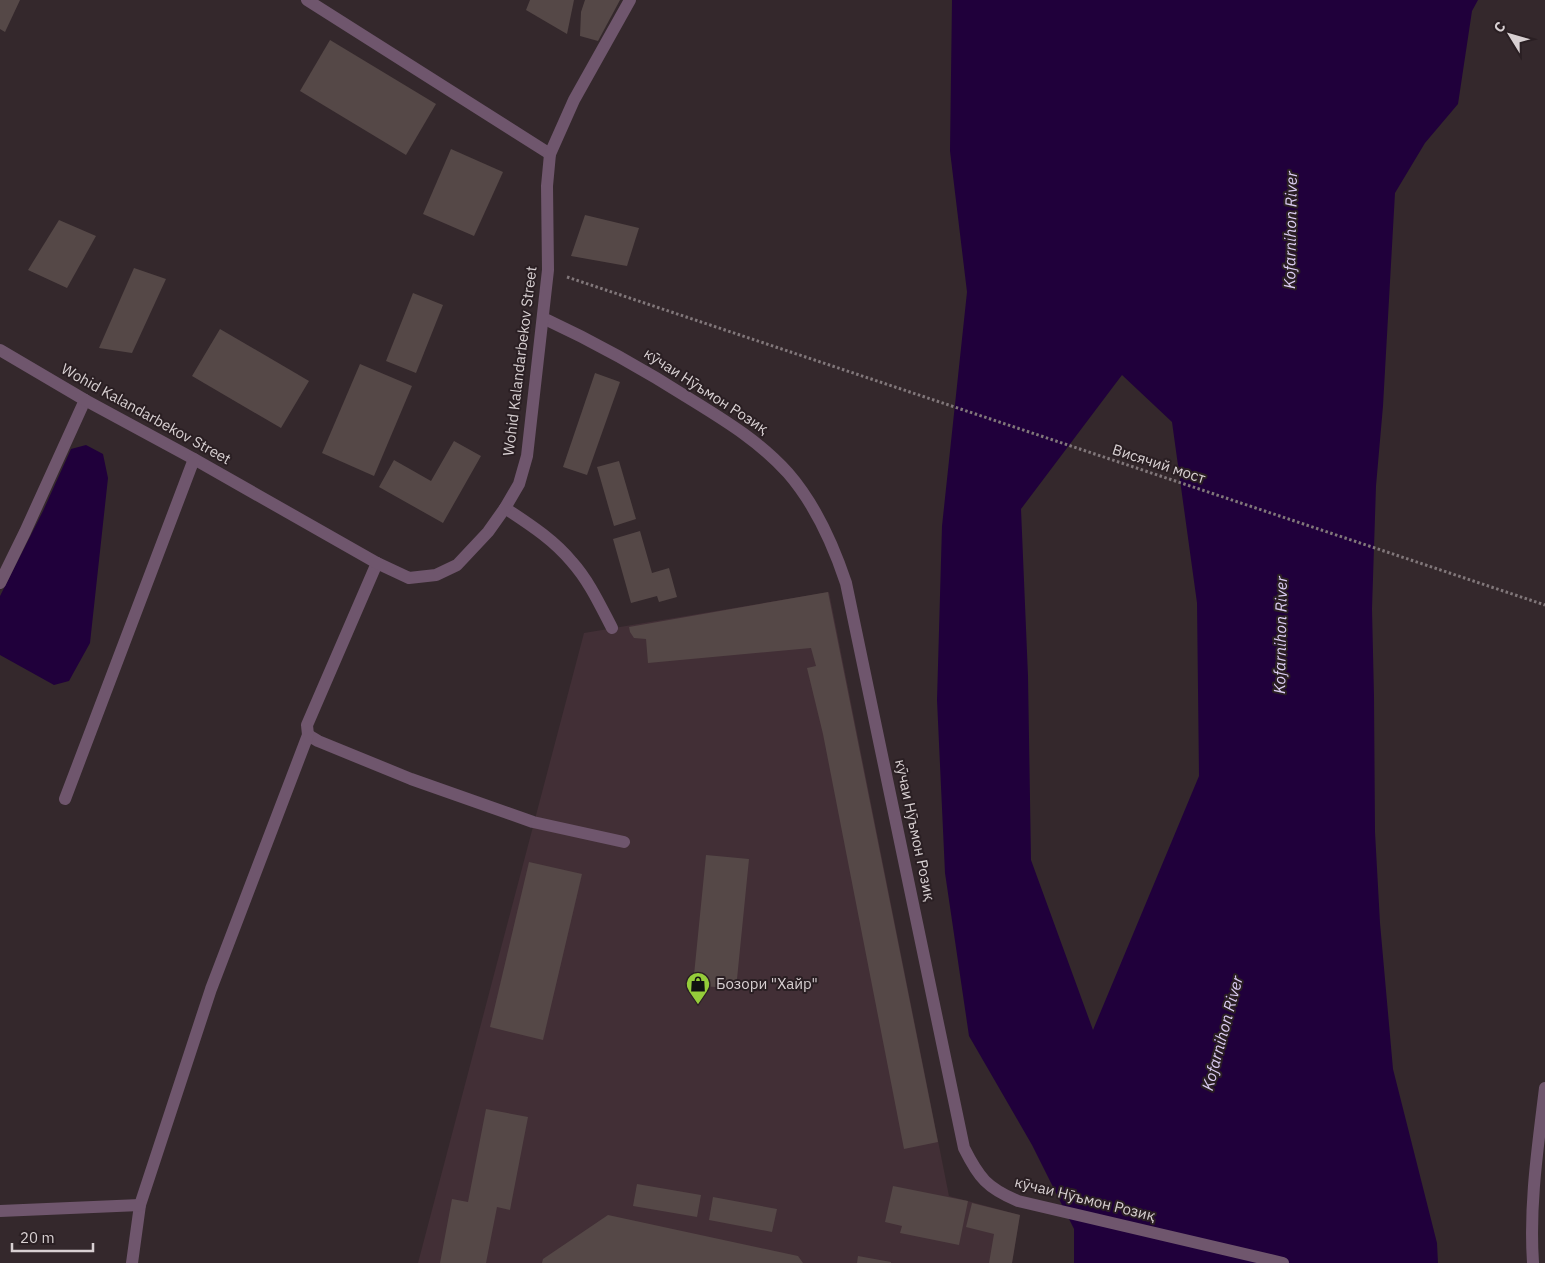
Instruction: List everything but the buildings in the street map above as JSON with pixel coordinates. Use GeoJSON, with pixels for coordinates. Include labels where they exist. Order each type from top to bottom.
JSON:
{"type":"FeatureCollection","features":[{"type":"Feature","properties":{"kind":"street"},"geometry":{"type":"LineString","coordinates":[[307,0],[550,154]]}},
{"type":"Feature","properties":{"kind":"street","name":"Wohid Kalandarbekov Street"},"geometry":{"type":"LineString","coordinates":[[0,350],[85,400],[194,459],[378,564],[409,578],[436,575],[457,565],[488,532],[519,484],[527,456],[548,270],[547,186],[550,154],[574,100],[630,0]]}},
{"type":"Feature","properties":{"kind":"street","name":"кӯчаи Нӯъмон Розиқ"},"geometry":{"type":"LineString","coordinates":[[543,318],[593,341],[642,368],[742,431],[789,474],[808,501],[823,528],[836,555],[846,583],[964,1148],[973,1166],[985,1182],[998,1193],[1018,1201],[1283,1263]]}},
{"type":"Feature","properties":{"kind":"street"},"geometry":{"type":"LineString","coordinates":[[0,583],[85,400]]}},
{"type":"Feature","properties":{"kind":"street"},"geometry":{"type":"LineString","coordinates":[[65,799],[194,459]]}},
{"type":"Feature","properties":{"kind":"street"},"geometry":{"type":"LineString","coordinates":[[505,508],[542,533],[572,562],[588,584],[612,628]]}},
{"type":"Feature","properties":{"kind":"street"},"geometry":{"type":"LineString","coordinates":[[132,1263],[140,1205],[211,990],[308,735],[307,725],[378,564]]}},
{"type":"Feature","properties":{"kind":"street"},"geometry":{"type":"LineString","coordinates":[[308,735],[318,741],[411,779],[533,822],[624,842]]}},
{"type":"Feature","properties":{"kind":"street"},"geometry":{"type":"LineString","coordinates":[[1533,1263],[1533,1190],[1545,1088]]}},
{"type":"Feature","properties":{"kind":"street"},"geometry":{"type":"LineString","coordinates":[[0,1211],[140,1205]]}},
{"type":"Feature","properties":{"kind":"path","name":"Висячий мост"},"geometry":{"type":"LineString","coordinates":[[548,270],[766,345],[1545,605]]}},
{"type":"Feature","properties":{"kind":"shaded area","name":"Бозори \"Хайр\""},"geometry":{"type":"Polygon","coordinates":[[[829,592],[949,1196],[1020,1215],[1012,1263],[418,1263],[584,633],[829,592]]]}},
{"type":"Feature","properties":{"kind":"water","name":"Kofarnihon River"},"geometry":{"type":"Polygon","coordinates":[[[952,0],[1478,0],[1472,11],[1458,104],[1425,143],[1395,193],[1383,406],[1376,486],[1372,609],[1375,832],[1380,923],[1393,1069],[1437,1243],[1438,1263],[1074,1263],[1074,1229],[1032,1145],[969,1036],[945,873],[937,700],[942,526],[967,292],[950,151],[952,0]],[[1122,375],[1021,509],[1028,676],[1031,860],[1093,1030],[1199,776],[1197,603],[1172,422],[1122,375]]]}},
{"type":"Feature","properties":{"kind":"water"},"geometry":{"type":"Polygon","coordinates":[[[86,445],[103,454],[108,478],[90,643],[69,681],[54,685],[0,655],[0,596],[43,511],[71,449],[86,445]]]}},
{"type":"Feature","properties":{"kind":"place","name":"Бозори \"Хайр\""},"geometry":{"type":"Point","coordinates":[698,1005]}}]}
